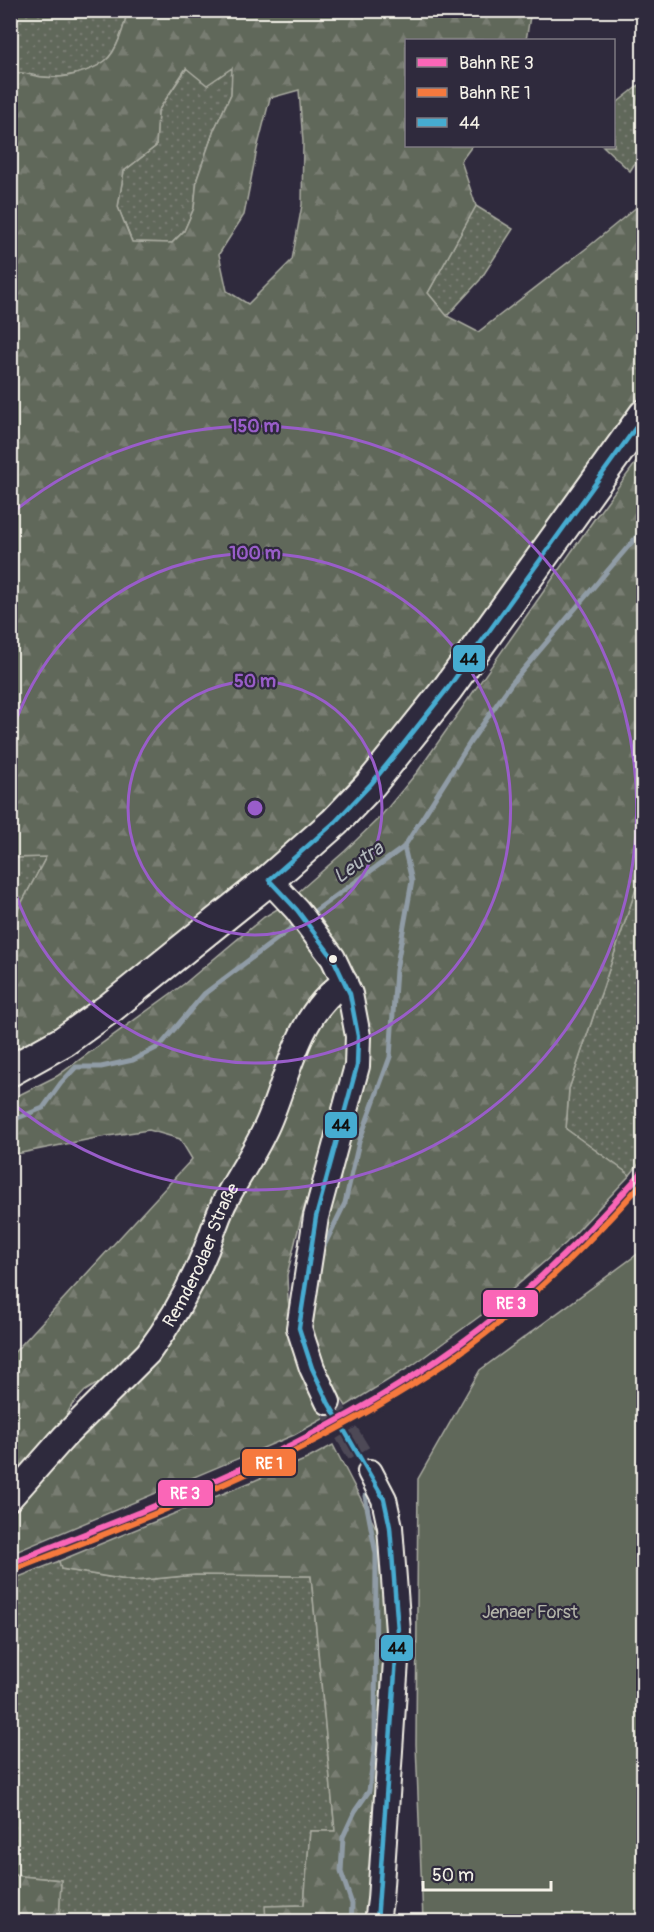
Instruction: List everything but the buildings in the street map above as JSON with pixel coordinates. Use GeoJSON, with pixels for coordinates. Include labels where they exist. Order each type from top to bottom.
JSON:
{"type":"FeatureCollection","features":[{"type":"Feature","properties":{"kind":"main road"},"geometry":{"type":"LineString","coordinates":[[10,1071],[64,1041],[110,1008],[269,880],[336,822],[371,784],[454,678],[644,415]]}},
{"type":"Feature","properties":{"kind":"street"},"geometry":{"type":"LineString","coordinates":[[269,880],[324,944],[345,982],[358,1036],[357,1066],[316,1217],[298,1328],[312,1368],[328,1402]]}},
{"type":"Feature","properties":{"kind":"street","name":"Remderodaer Straße"},"geometry":{"type":"LineString","coordinates":[[10,1498],[64,1437],[148,1353],[159,1338],[195,1275],[224,1204],[262,1137],[299,1040],[327,997],[345,982]]}},
{"type":"Feature","properties":{"kind":"street"},"geometry":{"type":"LineString","coordinates":[[370,1472],[384,1499],[390,1527],[398,1631],[377,1922]]}},
{"type":"Feature","properties":{"kind":"green space"},"geometry":{"type":"Polygon","coordinates":[[[10,11],[127,11],[117,45],[105,61],[83,72],[50,77],[22,73],[11,75],[10,11]]]}},
{"type":"Feature","properties":{"kind":"green space"},"geometry":{"type":"Polygon","coordinates":[[[127,11],[531,11],[526,39],[405,39],[405,147],[471,147],[461,161],[476,206],[428,293],[447,316],[478,332],[644,201],[643,400],[455,659],[380,750],[320,814],[260,870],[103,997],[11,1058],[11,923],[46,857],[10,858],[10,75],[22,73],[58,77],[83,72],[105,61],[120,38],[127,11]],[[186,68],[158,111],[156,146],[124,171],[118,207],[132,242],[172,243],[184,231],[194,208],[197,179],[214,130],[231,94],[232,68],[207,85],[186,68]],[[299,90],[270,98],[244,215],[219,254],[227,291],[248,304],[292,260],[302,205],[303,142],[299,90]]]}},
{"type":"Feature","properties":{"kind":"green space"},"geometry":{"type":"Polygon","coordinates":[[[187,68],[233,68],[231,94],[214,130],[197,179],[194,208],[184,231],[172,243],[132,242],[118,207],[124,171],[156,146],[158,111],[187,68]]]}},
{"type":"Feature","properties":{"kind":"green space"},"geometry":{"type":"Polygon","coordinates":[[[643,82],[643,151],[630,171],[604,147],[615,147],[615,104],[643,82]]]}},
{"type":"Feature","properties":{"kind":"green space"},"geometry":{"type":"Polygon","coordinates":[[[476,206],[513,229],[480,280],[447,316],[428,293],[476,206]]]}},
{"type":"Feature","properties":{"kind":"green space"},"geometry":{"type":"Polygon","coordinates":[[[643,453],[643,868],[569,1089],[566,1129],[630,1175],[566,1243],[491,1308],[413,1365],[346,1406],[326,1375],[311,1326],[327,1219],[361,1095],[354,978],[333,938],[296,894],[381,816],[418,771],[643,453]]]}},
{"type":"Feature","properties":{"kind":"green space"},"geometry":{"type":"Polygon","coordinates":[[[46,857],[11,923],[11,858],[46,857]]]}},
{"type":"Feature","properties":{"kind":"green space"},"geometry":{"type":"Polygon","coordinates":[[[643,868],[643,1159],[630,1175],[566,1129],[569,1089],[643,868]]]}},
{"type":"Feature","properties":{"kind":"green space"},"geometry":{"type":"Polygon","coordinates":[[[279,908],[315,948],[330,979],[204,1247],[124,1372],[103,1380],[85,1391],[72,1405],[11,1494],[10,1357],[192,1159],[180,1139],[149,1130],[11,1155],[11,1099],[57,1076],[184,984],[264,917],[279,908]]]}},
{"type":"Feature","properties":{"kind":"green space"},"geometry":{"type":"Polygon","coordinates":[[[340,998],[351,1057],[300,1222],[287,1275],[288,1300],[292,1319],[304,1357],[330,1415],[294,1435],[11,1554],[10,1503],[139,1366],[296,1054],[340,998]]]}},
{"type":"Feature","properties":{"kind":"green space","name":"Jenaer Forst"},"geometry":{"type":"Polygon","coordinates":[[[643,1250],[643,1921],[423,1921],[416,1744],[418,1479],[480,1370],[643,1250]]]}},
{"type":"Feature","properties":{"kind":"green space"},"geometry":{"type":"Polygon","coordinates":[[[333,1445],[378,1532],[391,1628],[366,1921],[266,1921],[265,1906],[304,1905],[310,1831],[335,1831],[311,1576],[195,1575],[133,1581],[61,1569],[59,1561],[307,1459],[333,1445]]]}},
{"type":"Feature","properties":{"kind":"green space"},"geometry":{"type":"Polygon","coordinates":[[[59,1561],[61,1569],[133,1581],[195,1575],[311,1576],[335,1831],[310,1831],[304,1905],[266,1906],[266,1921],[59,1921],[61,1880],[11,1875],[10,1747],[18,1644],[11,1623],[11,1580],[59,1561]]]}},
{"type":"Feature","properties":{"kind":"green space"},"geometry":{"type":"Polygon","coordinates":[[[18,1644],[11,1746],[11,1646],[18,1644]]]}},
{"type":"Feature","properties":{"kind":"green space"},"geometry":{"type":"Polygon","coordinates":[[[11,1875],[61,1880],[59,1921],[11,1921],[11,1875]]]}},
{"type":"Feature","properties":{"kind":"waterway","name":"Leutra"},"geometry":{"type":"LineString","coordinates":[[308,916],[404,847],[471,741],[511,684],[644,528]]}},
{"type":"Feature","properties":{"kind":"waterway"},"geometry":{"type":"LineString","coordinates":[[322,1250],[345,1203],[359,1142],[390,1057],[396,970],[412,881],[404,847]]}},
{"type":"Feature","properties":{"kind":"waterway","name":"Leutra"},"geometry":{"type":"LineString","coordinates":[[10,1121],[43,1108],[76,1067],[101,1067],[133,1060],[160,1046],[204,994],[298,923]]}},
{"type":"Feature","properties":{"kind":"waterway"},"geometry":{"type":"LineString","coordinates":[[351,1922],[352,1904],[341,1872],[343,1837],[355,1811],[369,1791],[375,1745],[376,1554],[365,1496]]}},
{"type":"Feature","properties":{"kind":"tunnel"},"geometry":{"type":"LineString","coordinates":[[328,1402],[370,1472]]}},
{"type":"Feature","properties":{"kind":"transit line","name":"44"},"geometry":{"type":"LineString","coordinates":[[269,880],[335,822],[371,784],[402,746],[448,688],[644,416]]}},
{"type":"Feature","properties":{"kind":"transit line","name":"44"},"geometry":{"type":"LineString","coordinates":[[269,880],[297,910],[333,958],[350,994],[358,1036],[357,1066],[316,1217],[299,1328],[312,1368],[328,1402],[384,1499],[390,1527],[398,1631],[377,1922]]}},
{"type":"Feature","properties":{"kind":"transit line"},"geometry":{"type":"LineString","coordinates":[[10,1563],[133,1515],[255,1462],[314,1433],[428,1367],[525,1292],[566,1253],[644,1170]]}},
{"type":"Feature","properties":{"kind":"transit line"},"geometry":{"type":"LineString","coordinates":[[13,1570],[240,1477],[350,1422],[403,1391],[454,1357],[505,1318],[554,1275],[644,1181]]}}]}
